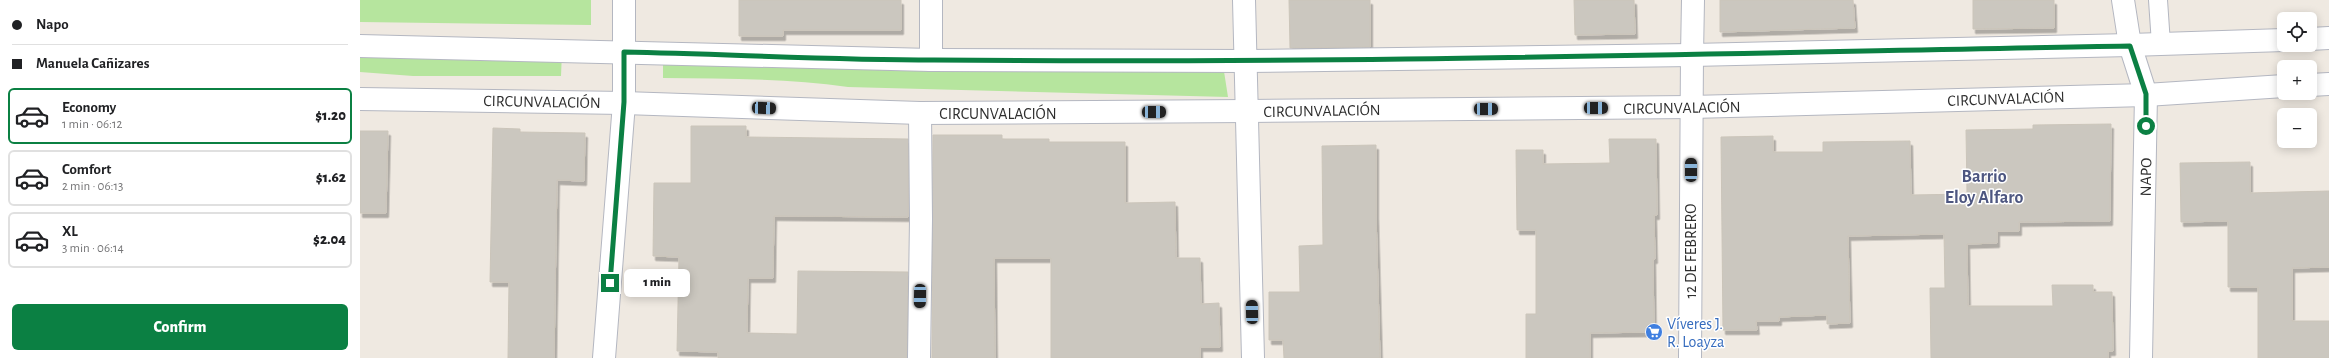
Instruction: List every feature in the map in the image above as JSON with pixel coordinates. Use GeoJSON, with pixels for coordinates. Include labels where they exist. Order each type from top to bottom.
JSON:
{"type":"FeatureCollection","features":[{"type":"Feature","properties":{"kind":"main road"},"geometry":{"type":"LineString","coordinates":[[604,358],[624,102],[624,0]]}},
{"type":"Feature","properties":{"kind":"main road"},"geometry":{"type":"LineString","coordinates":[[931,0],[931,60]]}},
{"type":"Feature","properties":{"kind":"main road"},"geometry":{"type":"LineString","coordinates":[[1244,0],[1248,111],[1253,358]]}},
{"type":"Feature","properties":{"kind":"main road","name":"12 DE FEBRERO"},"geometry":{"type":"LineString","coordinates":[[1690,358],[1692,0]]}},
{"type":"Feature","properties":{"kind":"main road","name":"NAPO"},"geometry":{"type":"LineString","coordinates":[[2123,0],[2130,46],[2146,94],[2141,358]]}},
{"type":"Feature","properties":{"kind":"main road"},"geometry":{"type":"LineString","coordinates":[[2317,39],[2329,38]]}},
{"type":"Feature","properties":{"kind":"main road"},"geometry":{"type":"LineString","coordinates":[[360,46],[931,60],[1246,61],[1692,56],[2130,46],[2277,40]]}},
{"type":"Feature","properties":{"kind":"main road"},"geometry":{"type":"LineString","coordinates":[[2317,85],[2329,84]]}},
{"type":"Feature","properties":{"kind":"main road","name":"CIRCUNVALACIÓN"},"geometry":{"type":"LineString","coordinates":[[360,99],[624,102],[920,113],[1248,111],[1691,107],[2146,94],[2277,86]]}},
{"type":"Feature","properties":{"kind":"main road"},"geometry":{"type":"LineString","coordinates":[[919,358],[921,219],[920,113]]}},
{"type":"Feature","properties":{"kind":"lane"},"geometry":{"type":"LineString","coordinates":[[2158,0],[2161,44]]}},
{"type":"Feature","properties":{"kind":"green space"},"geometry":{"type":"Polygon","coordinates":[[[360,0],[591,0],[591,25],[360,22],[360,0]]]}},
{"type":"Feature","properties":{"kind":"green space"},"geometry":{"type":"Polygon","coordinates":[[[360,47],[562,52],[561,76],[413,76],[360,72],[360,47]]]}},
{"type":"Feature","properties":{"kind":"green space"},"geometry":{"type":"Polygon","coordinates":[[[663,52],[1223,65],[1228,97],[848,87],[779,80],[663,78],[663,52]]]}},
{"type":"Feature","properties":{"kind":"building"},"geometry":{"type":"Polygon","coordinates":[[[739,0],[901,0],[901,30],[783,30],[783,36],[739,36],[739,0]]]}},
{"type":"Feature","properties":{"kind":"building"},"geometry":{"type":"Polygon","coordinates":[[[1289,0],[1370,0],[1370,47],[1290,48],[1289,0]]]}},
{"type":"Feature","properties":{"kind":"building"},"geometry":{"type":"Polygon","coordinates":[[[1574,0],[1634,0],[1635,34],[1575,35],[1574,0]]]}},
{"type":"Feature","properties":{"kind":"building"},"geometry":{"type":"Polygon","coordinates":[[[1720,0],[1853,0],[1855,28],[1720,32],[1720,0]]]}},
{"type":"Feature","properties":{"kind":"building"},"geometry":{"type":"Polygon","coordinates":[[[1973,0],[2054,0],[2054,28],[1973,29],[1973,0]]]}},
{"type":"Feature","properties":{"kind":"building"},"geometry":{"type":"Polygon","coordinates":[[[2111,124],[2110,221],[2019,222],[2019,231],[1997,231],[1997,243],[1967,244],[1968,306],[2053,306],[2052,285],[2093,285],[2093,292],[2112,292],[2113,351],[2108,351],[2108,358],[1931,358],[1930,288],[1945,288],[1944,234],[1848,236],[1850,323],[1827,324],[1827,315],[1779,317],[1779,321],[1756,321],[1757,330],[1723,330],[1721,137],[1773,136],[1773,152],[1823,152],[1823,142],[1910,141],[1911,195],[1967,194],[1966,130],[2033,129],[2033,125],[2111,124]]]}},
{"type":"Feature","properties":{"kind":"building"},"geometry":{"type":"Polygon","coordinates":[[[691,126],[746,126],[746,137],[908,139],[908,217],[774,216],[773,278],[748,278],[747,333],[797,334],[798,271],[908,272],[907,358],[718,358],[718,352],[677,351],[679,257],[653,256],[654,183],[691,183],[691,126]]]}},
{"type":"Feature","properties":{"kind":"building"},"geometry":{"type":"Polygon","coordinates":[[[493,128],[520,129],[520,132],[585,133],[584,181],[557,180],[554,358],[508,358],[509,282],[490,282],[493,128]]]}},
{"type":"Feature","properties":{"kind":"building"},"geometry":{"type":"Polygon","coordinates":[[[360,131],[388,131],[386,213],[360,213],[360,131]]]}},
{"type":"Feature","properties":{"kind":"building"},"geometry":{"type":"Polygon","coordinates":[[[933,135],[1002,135],[1002,139],[1049,139],[1049,142],[1125,142],[1125,203],[1175,202],[1176,258],[1200,258],[1201,304],[1219,303],[1220,347],[1200,347],[1200,358],[1051,358],[1051,258],[994,258],[995,358],[932,358],[933,135]]]}},
{"type":"Feature","properties":{"kind":"building"},"geometry":{"type":"Polygon","coordinates":[[[1609,139],[1656,139],[1657,215],[1654,215],[1654,332],[1590,333],[1590,358],[1526,358],[1526,314],[1536,314],[1536,230],[1517,230],[1516,150],[1543,150],[1543,164],[1610,163],[1609,139]]]}},
{"type":"Feature","properties":{"kind":"building"},"geometry":{"type":"Polygon","coordinates":[[[1376,145],[1376,214],[1380,358],[1284,358],[1283,340],[1269,340],[1269,292],[1300,292],[1299,246],[1323,245],[1322,146],[1376,145]]]}},
{"type":"Feature","properties":{"kind":"building"},"geometry":{"type":"Polygon","coordinates":[[[2250,162],[2250,193],[2329,191],[2329,267],[2292,268],[2292,321],[2329,321],[2329,358],[2258,358],[2258,287],[2228,287],[2228,221],[2181,222],[2180,163],[2250,162]]]}},
{"type":"Feature","properties":{"kind":"place","name":"Víveres J. R. Loayza"},"geometry":{"type":"Point","coordinates":[1654,332]}},
{"type":"Feature","properties":{"kind":"district","name":"Barrio Eloy Alfaro"},"geometry":{"type":"Point","coordinates":[1984,186]}},
{"type":"Feature","properties":{"kind":"route"},"geometry":{"type":"LineString","coordinates":[[610,283],[624,102],[624,52],[931,60],[1246,61],[1692,56],[2130,46],[2146,94],[2146,126]]}}]}
